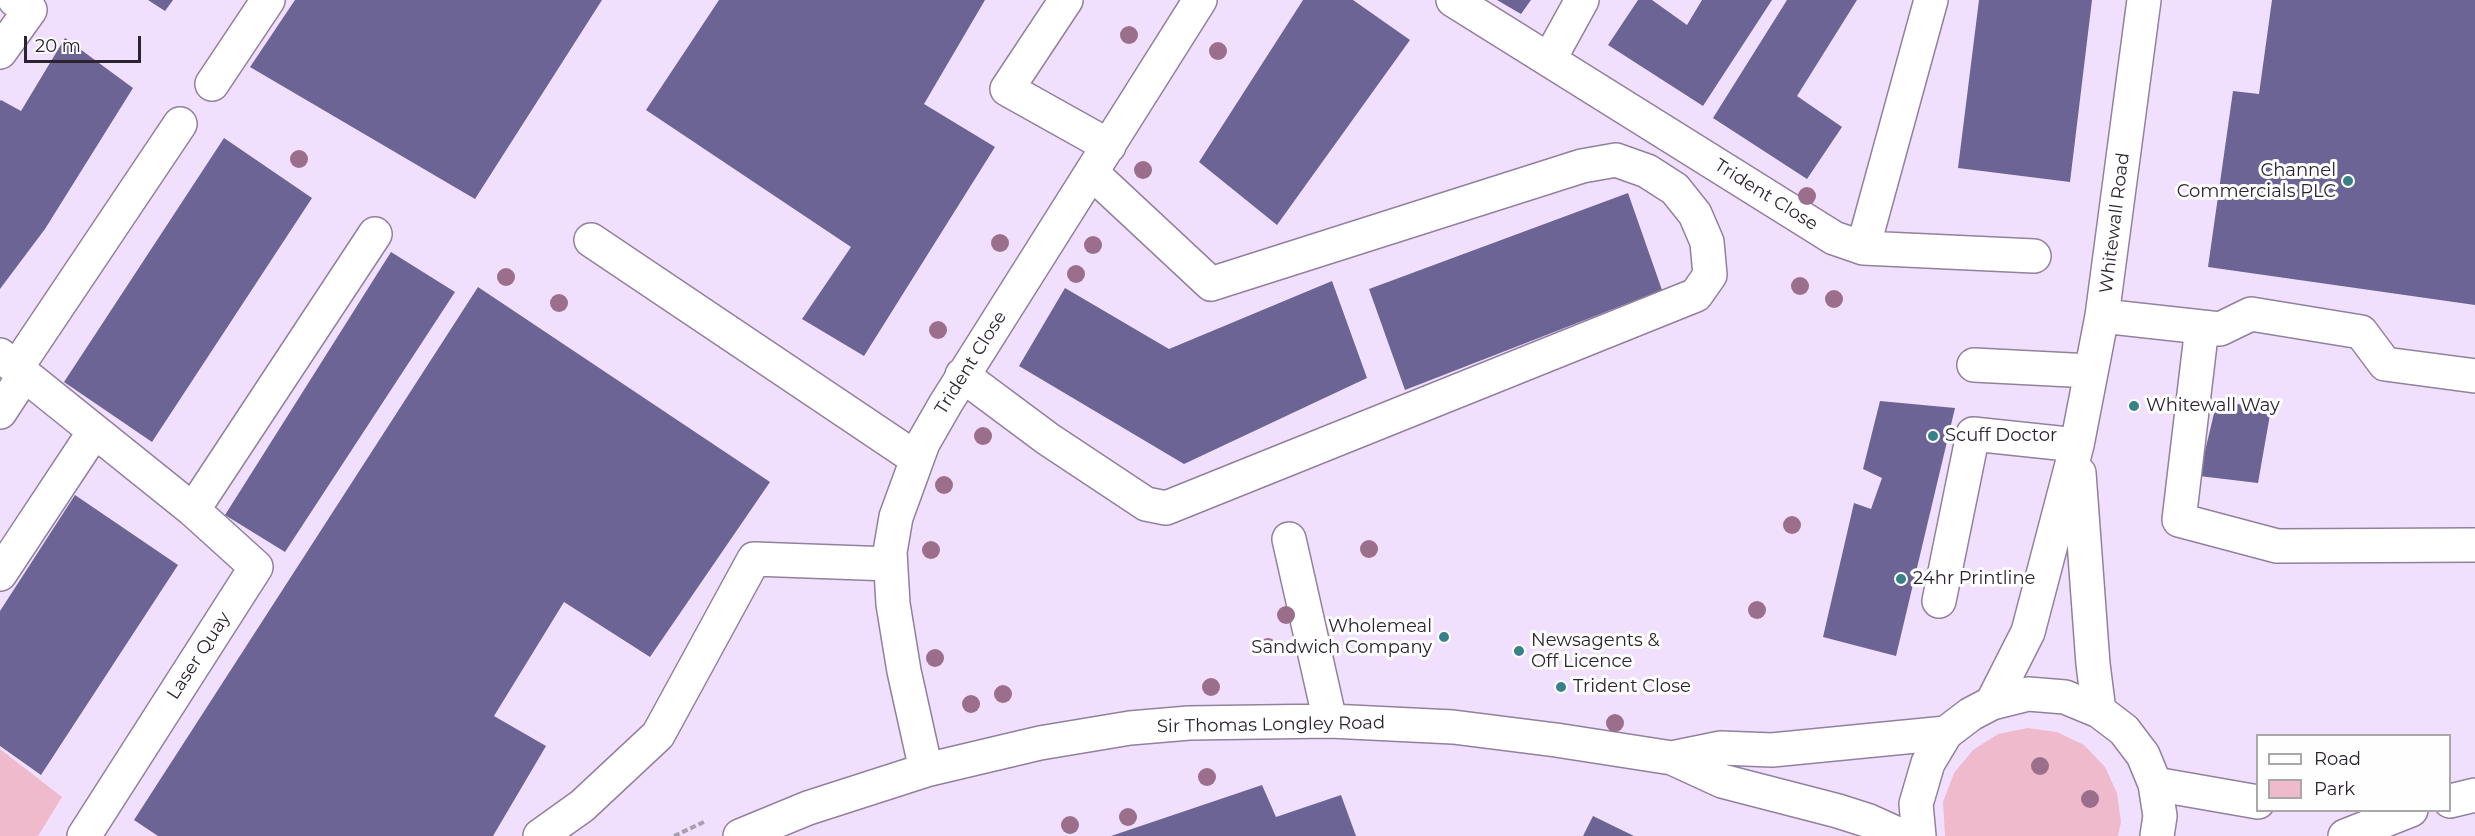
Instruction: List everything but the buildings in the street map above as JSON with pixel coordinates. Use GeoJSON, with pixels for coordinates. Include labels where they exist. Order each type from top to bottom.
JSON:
{"type":"FeatureCollection","features":[{"type":"Feature","properties":{"kind":"street"},"geometry":{"type":"LineString","coordinates":[[0,52],[30,10],[15,0]]}},
{"type":"Feature","properties":{"kind":"street"},"geometry":{"type":"LineString","coordinates":[[212,84],[268,0]]}},
{"type":"Feature","properties":{"kind":"street"},"geometry":{"type":"LineString","coordinates":[[1066,0],[1007,89],[1109,146]]}},
{"type":"Feature","properties":{"kind":"street","name":"Trident Close"},"geometry":{"type":"LineString","coordinates":[[926,770],[898,644],[890,564],[896,517],[930,430],[962,375],[1200,0]]}},
{"type":"Feature","properties":{"kind":"street","name":"Trident Close"},"geometry":{"type":"LineString","coordinates":[[1453,0],[1834,238],[1863,248],[2034,256]]}},
{"type":"Feature","properties":{"kind":"street"},"geometry":{"type":"LineString","coordinates":[[1549,60],[1582,0]]}},
{"type":"Feature","properties":{"kind":"street"},"geometry":{"type":"LineString","coordinates":[[1863,248],[1931,0]]}},
{"type":"Feature","properties":{"kind":"street","name":"Whitewall Road"},"geometry":{"type":"LineString","coordinates":[[1992,702],[2028,632],[2077,445],[2103,315],[2144,0]]}},
{"type":"Feature","properties":{"kind":"street"},"geometry":{"type":"LineString","coordinates":[[0,412],[14,365],[180,124]]}},
{"type":"Feature","properties":{"kind":"street"},"geometry":{"type":"LineString","coordinates":[[962,375],[1048,439],[1146,504],[1166,508],[1696,295],[1710,275],[1707,242],[1695,214],[1675,189],[1647,171],[1616,160],[1582,166],[1211,284],[1092,173]]}},
{"type":"Feature","properties":{"kind":"street"},"geometry":{"type":"LineString","coordinates":[[193,510],[375,234]]}},
{"type":"Feature","properties":{"kind":"street"},"geometry":{"type":"LineString","coordinates":[[591,240],[917,459]]}},
{"type":"Feature","properties":{"kind":"street"},"geometry":{"type":"LineString","coordinates":[[2103,315],[2220,329],[2252,314],[2361,332],[2385,364],[2475,376]]}},
{"type":"Feature","properties":{"kind":"street"},"geometry":{"type":"LineString","coordinates":[[2202,327],[2179,520],[2277,546],[2475,545]]}},
{"type":"Feature","properties":{"kind":"street","name":"Laser Quay"},"geometry":{"type":"LineString","coordinates":[[14,365],[193,510],[256,567],[90,827]]}},
{"type":"Feature","properties":{"kind":"street"},"geometry":{"type":"LineString","coordinates":[[1974,365],[2091,371]]}},
{"type":"Feature","properties":{"kind":"street"},"geometry":{"type":"LineString","coordinates":[[0,574],[94,432]]}},
{"type":"Feature","properties":{"kind":"street"},"geometry":{"type":"LineString","coordinates":[[1939,601],[1973,434],[2077,445]]}},
{"type":"Feature","properties":{"kind":"street","name":"Whitewall Road"},"geometry":{"type":"LineString","coordinates":[[2077,445],[2086,578],[2099,711]]}},
{"type":"Feature","properties":{"kind":"street"},"geometry":{"type":"LineString","coordinates":[[1289,539],[1330,721]]}},
{"type":"Feature","properties":{"kind":"street"},"geometry":{"type":"LineString","coordinates":[[540,836],[582,806],[658,735],[754,559],[890,564]]}},
{"type":"Feature","properties":{"kind":"street"},"geometry":{"type":"LineString","coordinates":[[1919,836],[1916,804],[1928,763],[1946,733],[1992,702],[2028,694],[2065,697],[2099,711],[2124,730],[2143,755],[2155,784],[2160,816],[2157,836]]}},
{"type":"Feature","properties":{"kind":"street","name":"Sir Thomas Longley Road"},"geometry":{"type":"LineString","coordinates":[[740,836],[808,808],[926,770],[1040,743],[1130,728],[1200,723],[1330,721],[1453,727],[1672,758],[1722,781],[1838,811],[1869,821],[1902,836]]}},
{"type":"Feature","properties":{"kind":"street","name":"Sir Thomas Longley Road"},"geometry":{"type":"LineString","coordinates":[[1672,758],[1721,748],[1772,750],[1946,733]]}},
{"type":"Feature","properties":{"kind":"street"},"geometry":{"type":"LineString","coordinates":[[2155,784],[2256,802]]}},
{"type":"Feature","properties":{"kind":"street"},"geometry":{"type":"LineString","coordinates":[[2451,801],[2475,795]]}},
{"type":"Feature","properties":{"kind":"street"},"geometry":{"type":"LineString","coordinates":[[2345,836],[2402,812]]}},
{"type":"Feature","properties":{"kind":"shaded area"},"geometry":{"type":"Polygon","coordinates":[[[0,0],[2475,0],[2475,836],[0,836],[0,0]]]}},
{"type":"Feature","properties":{"kind":"green space"},"geometry":{"type":"Polygon","coordinates":[[[2028,728],[2057,732],[2084,745],[2105,767],[2117,793],[2121,822],[2118,836],[1945,836],[1943,802],[1954,773],[1973,750],[1998,734],[2028,728]]]}},
{"type":"Feature","properties":{"kind":"green space"},"geometry":{"type":"Polygon","coordinates":[[[0,749],[62,797],[38,836],[0,836],[0,749]]]}},
{"type":"Feature","properties":{"kind":"place","name":"Channel Commercials PLC"},"geometry":{"type":"Point","coordinates":[2348,181]}},
{"type":"Feature","properties":{"kind":"place","name":"Whitewall Way"},"geometry":{"type":"Point","coordinates":[2134,406]}},
{"type":"Feature","properties":{"kind":"place","name":"Scuff Doctor"},"geometry":{"type":"Point","coordinates":[1933,436]}},
{"type":"Feature","properties":{"kind":"place","name":"24hr Printline"},"geometry":{"type":"Point","coordinates":[1901,579]}},
{"type":"Feature","properties":{"kind":"place","name":"Wholemeal Sandwich Company"},"geometry":{"type":"Point","coordinates":[1444,637]}},
{"type":"Feature","properties":{"kind":"place","name":"Newsagents & Off Licence"},"geometry":{"type":"Point","coordinates":[1519,651]}},
{"type":"Feature","properties":{"kind":"place","name":"Trident Close"},"geometry":{"type":"Point","coordinates":[1561,687]}}]}
